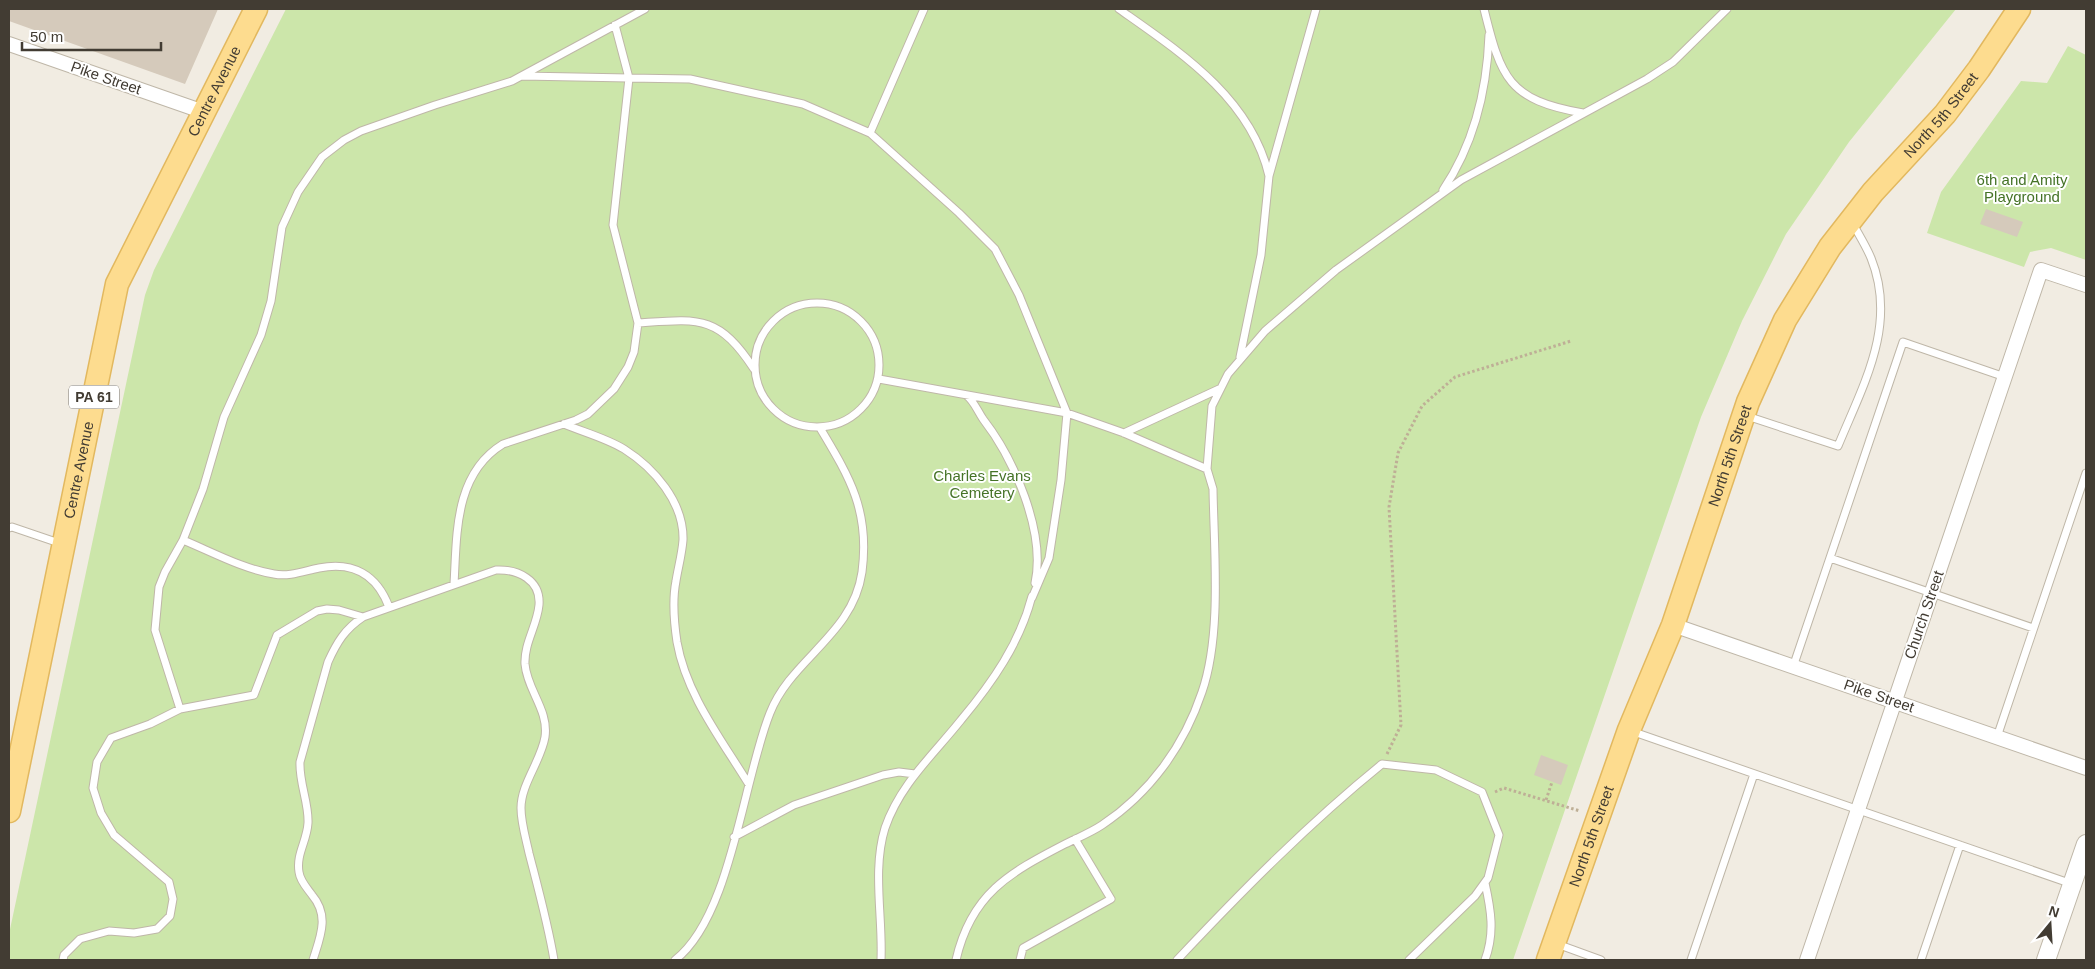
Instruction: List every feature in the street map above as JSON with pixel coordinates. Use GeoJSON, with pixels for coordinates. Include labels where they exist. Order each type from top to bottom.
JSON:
{"type":"FeatureCollection","features":[{"type":"Feature","properties":{"kind":"main road","name":"Centre Avenue"},"geometry":{"type":"LineString","coordinates":[[9,810],[117,284],[256,9]]}},
{"type":"Feature","properties":{"kind":"main road","name":"North 5th Street"},"geometry":{"type":"LineString","coordinates":[[1551,952],[1629,730],[1673,625],[1744,415],[1765,361],[1785,320],[1830,247],[1873,192],[1945,114],[1979,69],[2019,9]]}},
{"type":"Feature","properties":{"kind":"street","name":"Pike Street"},"geometry":{"type":"LineString","coordinates":[[9,44],[204,112]]}},
{"type":"Feature","properties":{"kind":"street","name":"Church Street"},"geometry":{"type":"LineString","coordinates":[[1807,960],[2041,270],[2086,285]]}},
{"type":"Feature","properties":{"kind":"street","name":"Pike Street"},"geometry":{"type":"LineString","coordinates":[[1673,625],[2086,768]]}},
{"type":"Feature","properties":{"kind":"street"},"geometry":{"type":"LineString","coordinates":[[2046,960],[2086,844]]}},
{"type":"Feature","properties":{"kind":"lane"},"geometry":{"type":"LineString","coordinates":[[180,709],[155,630],[156,611],[162,580],[184,540],[203,489],[224,417],[238,390],[264,326],[271,301],[279,243],[285,219],[298,192],[322,158],[344,140],[360,131],[522,76],[645,9]]}},
{"type":"Feature","properties":{"kind":"lane"},"geometry":{"type":"LineString","coordinates":[[870,133],[924,9]]}},
{"type":"Feature","properties":{"kind":"lane"},"geometry":{"type":"LineString","coordinates":[[1119,9],[1190,61],[1225,93],[1240,112],[1256,140],[1269,176]]}},
{"type":"Feature","properties":{"kind":"lane"},"geometry":{"type":"LineString","coordinates":[[1240,358],[1261,255],[1269,176],[1316,9]]}},
{"type":"Feature","properties":{"kind":"lane"},"geometry":{"type":"LineString","coordinates":[[1484,9],[1489,35],[1501,66],[1518,89],[1544,104],[1584,113]]}},
{"type":"Feature","properties":{"kind":"lane"},"geometry":{"type":"LineString","coordinates":[[956,960],[969,923],[990,893],[1010,874],[1115,816],[1168,763],[1192,719],[1203,690],[1210,663],[1214,630],[1213,489],[1207,469],[1212,406],[1219,389],[1240,358],[1265,330],[1336,270],[1440,194],[1496,159],[1647,79],[1673,62],[1694,44],[1727,9]]}},
{"type":"Feature","properties":{"kind":"lane"},"geometry":{"type":"LineString","coordinates":[[454,584],[458,516],[473,473],[495,449],[503,444],[588,414],[614,388],[628,367],[634,352],[638,323],[613,225],[629,78],[615,25]]}},
{"type":"Feature","properties":{"kind":"lane"},"geometry":{"type":"LineString","coordinates":[[1440,194],[1460,163],[1470,136],[1485,82],[1489,35]]}},
{"type":"Feature","properties":{"kind":"lane"},"geometry":{"type":"LineString","coordinates":[[522,76],[690,79],[803,104],[870,133],[960,213],[995,249],[1019,295],[1067,413],[1061,480],[1049,558],[1015,642],[1002,664],[962,720],[915,774],[892,813],[882,841],[879,872],[881,960]]}},
{"type":"Feature","properties":{"kind":"lane"},"geometry":{"type":"LineString","coordinates":[[1744,415],[1838,446],[1877,346],[1882,317],[1879,288],[1871,259],[1851,220]]}},
{"type":"Feature","properties":{"kind":"lane"},"geometry":{"type":"LineString","coordinates":[[638,323],[689,319],[700,321],[731,338],[741,348],[754,369],[759,390],[779,415],[799,425],[820,428],[841,423],[860,411],[870,399],[879,379],[880,358],[874,337],[863,322],[846,309],[825,302],[803,304],[774,319],[766,328],[756,347],[754,369]]}},
{"type":"Feature","properties":{"kind":"lane"},"geometry":{"type":"LineString","coordinates":[[1793,666],[1903,342],[2005,377]]}},
{"type":"Feature","properties":{"kind":"lane"},"geometry":{"type":"LineString","coordinates":[[879,379],[1067,413],[1124,433],[1207,469]]}},
{"type":"Feature","properties":{"kind":"lane"},"geometry":{"type":"LineString","coordinates":[[1124,433],[1219,389]]}},
{"type":"Feature","properties":{"kind":"lane"},"geometry":{"type":"LineString","coordinates":[[966,395],[972,400],[994,432],[1027,502],[1034,527],[1038,563],[1032,598]]}},
{"type":"Feature","properties":{"kind":"lane"},"geometry":{"type":"LineString","coordinates":[[564,424],[623,448],[657,476],[672,498],[678,510],[683,539],[674,598],[675,630],[681,659],[703,711],[748,783]]}},
{"type":"Feature","properties":{"kind":"lane"},"geometry":{"type":"LineString","coordinates":[[675,960],[701,932],[714,906],[764,725],[778,696],[792,677],[837,629],[852,601],[862,574],[863,536],[861,511],[857,496],[842,464],[820,428]]}},
{"type":"Feature","properties":{"kind":"lane"},"geometry":{"type":"LineString","coordinates":[[1996,737],[2086,474]]}},
{"type":"Feature","properties":{"kind":"lane"},"geometry":{"type":"LineString","coordinates":[[10,528],[64,545]]}},
{"type":"Feature","properties":{"kind":"lane"},"geometry":{"type":"LineString","coordinates":[[184,540],[258,570],[276,575],[290,575],[322,567],[353,569],[368,575],[378,584],[389,606]]}},
{"type":"Feature","properties":{"kind":"lane"},"geometry":{"type":"LineString","coordinates":[[1830,558],[2034,628]]}},
{"type":"Feature","properties":{"kind":"lane"},"geometry":{"type":"LineString","coordinates":[[312,960],[323,918],[318,902],[302,882],[299,874],[298,858],[308,822],[300,777],[301,755],[335,647],[349,626],[363,617],[389,606],[496,570],[504,570],[525,575],[536,589],[539,605],[526,651],[525,666],[542,709],[546,728],[542,748],[521,806],[554,960]]}},
{"type":"Feature","properties":{"kind":"lane"},"geometry":{"type":"LineString","coordinates":[[63,960],[64,955],[80,939],[109,931],[134,933],[158,929],[170,916],[173,899],[170,882],[114,834],[100,813],[93,788],[97,762],[111,738],[150,724],[180,709],[254,695],[277,635],[317,611],[339,610],[363,617]]}},
{"type":"Feature","properties":{"kind":"lane"},"geometry":{"type":"LineString","coordinates":[[1629,730],[2073,884]]}},
{"type":"Feature","properties":{"kind":"lane"},"geometry":{"type":"LineString","coordinates":[[1177,960],[1239,894],[1326,809],[1382,764],[1436,770],[1482,792],[1499,835],[1485,883],[1475,896],[1409,960]]}},
{"type":"Feature","properties":{"kind":"lane"},"geometry":{"type":"LineString","coordinates":[[734,837],[794,805],[883,775],[899,772],[915,774]]}},
{"type":"Feature","properties":{"kind":"lane"},"geometry":{"type":"LineString","coordinates":[[1691,960],[1754,774]]}},
{"type":"Feature","properties":{"kind":"lane"},"geometry":{"type":"LineString","coordinates":[[1020,960],[1023,948],[1111,899],[1075,839]]}},
{"type":"Feature","properties":{"kind":"lane"},"geometry":{"type":"LineString","coordinates":[[1921,960],[1960,845]]}},
{"type":"Feature","properties":{"kind":"lane"},"geometry":{"type":"LineString","coordinates":[[1485,883],[1492,913],[1491,944],[1485,960]]}},
{"type":"Feature","properties":{"kind":"lane"},"geometry":{"type":"LineString","coordinates":[[1551,952],[1601,960]]}},
{"type":"Feature","properties":{"kind":"path"},"geometry":{"type":"LineString","coordinates":[[1382,764],[1401,726],[1390,507],[1398,453],[1422,406],[1455,377],[1571,341]]}},
{"type":"Feature","properties":{"kind":"path"},"geometry":{"type":"LineString","coordinates":[[1546,800],[1552,782]]}},
{"type":"Feature","properties":{"kind":"path"},"geometry":{"type":"LineString","coordinates":[[1484,797],[1504,788],[1598,818]]}},
{"type":"Feature","properties":{"kind":"green space","name":"Charles Evans Cemetery"},"geometry":{"type":"Polygon","coordinates":[[[286,9],[1956,9],[1849,142],[1786,234],[1742,321],[1701,417],[1513,960],[9,960],[9,934],[145,295],[154,270],[286,9]]]}},
{"type":"Feature","properties":{"kind":"green space","name":"6th and Amity Playground"},"geometry":{"type":"Polygon","coordinates":[[[2068,46],[2086,55],[2086,260],[2051,248],[2030,252],[2024,267],[1927,233],[1941,192],[2021,81],[2047,83],[2068,46]]]}},
{"type":"Feature","properties":{"kind":"building"},"geometry":{"type":"Polygon","coordinates":[[[9,9],[218,9],[185,84],[9,21],[9,9]]]}},
{"type":"Feature","properties":{"kind":"building"},"geometry":{"type":"Polygon","coordinates":[[[1986,209],[2023,222],[2017,237],[1980,224],[1986,209]]]}},
{"type":"Feature","properties":{"kind":"building"},"geometry":{"type":"Polygon","coordinates":[[[1541,755],[1568,765],[1561,785],[1534,775],[1541,755]]]}}]}
